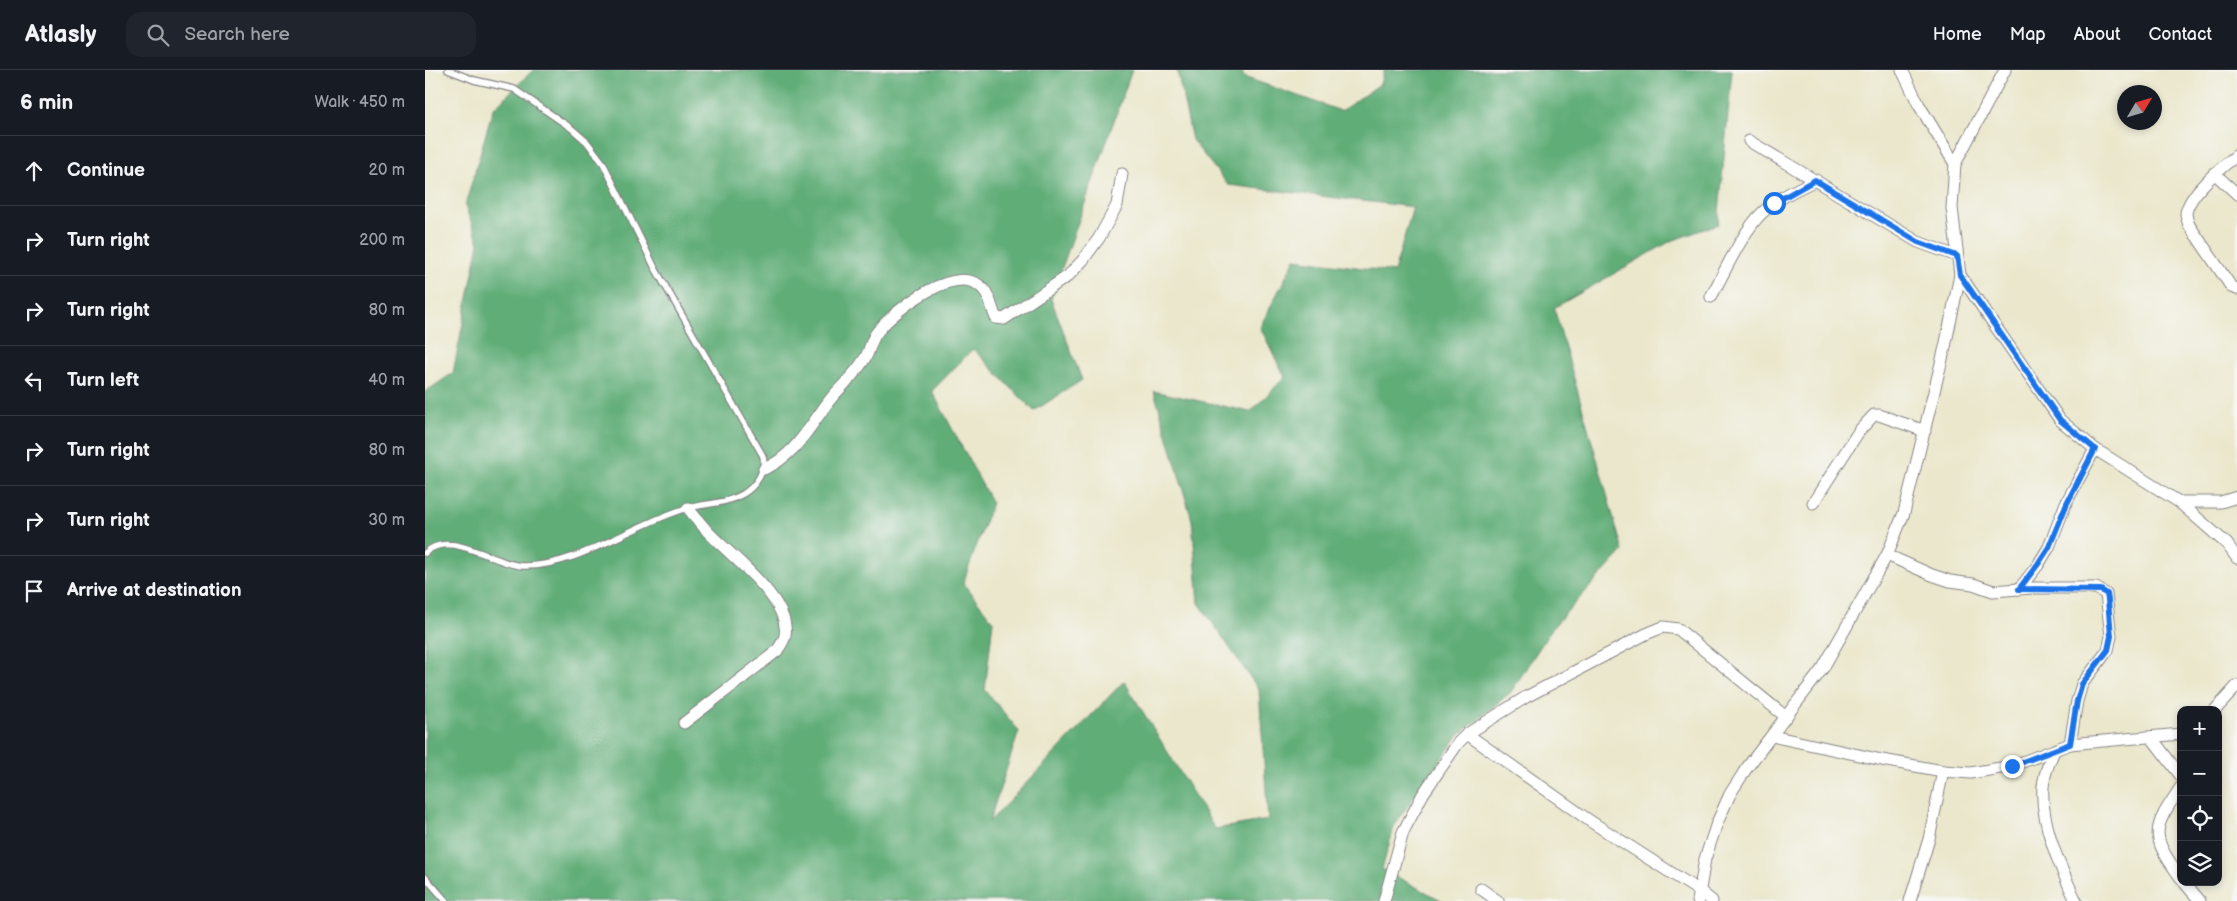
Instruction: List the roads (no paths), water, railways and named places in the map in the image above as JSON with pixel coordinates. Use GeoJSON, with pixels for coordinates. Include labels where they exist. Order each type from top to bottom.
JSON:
{"type":"FeatureCollection","features":[{"type":"Feature","properties":{"kind":"street"},"geometry":{"type":"LineString","coordinates":[[1903,70],[1919,105],[1955,164]]}},
{"type":"Feature","properties":{"kind":"street"},"geometry":{"type":"LineString","coordinates":[[1700,896],[1705,859],[1717,823],[1731,794],[1746,769],[1823,668],[1887,555],[1904,513],[1945,347],[1960,275],[1952,208],[1955,164],[2005,70]]}},
{"type":"Feature","properties":{"kind":"street"},"geometry":{"type":"LineString","coordinates":[[1749,141],[1918,242],[1957,256]]}},
{"type":"Feature","properties":{"kind":"street"},"geometry":{"type":"LineString","coordinates":[[2237,155],[2214,174],[2193,200],[2186,214],[2189,225],[2216,266],[2231,287],[2237,288]]}},
{"type":"Feature","properties":{"kind":"street"},"geometry":{"type":"LineString","coordinates":[[763,469],[777,463],[790,453],[832,398],[867,357],[870,342],[878,330],[923,292],[935,286],[955,282],[976,283],[985,290],[996,318],[1000,320],[1068,276],[1099,238],[1114,211],[1122,174]]}},
{"type":"Feature","properties":{"kind":"street"},"geometry":{"type":"LineString","coordinates":[[2214,174],[2237,194]]}},
{"type":"Feature","properties":{"kind":"street"},"geometry":{"type":"LineString","coordinates":[[1711,297],[1747,233],[1761,213],[1774,203],[1815,180]]}},
{"type":"Feature","properties":{"kind":"street"},"geometry":{"type":"LineString","coordinates":[[1960,275],[2060,420],[2095,449],[2179,502],[2227,544],[2237,558]]}},
{"type":"Feature","properties":{"kind":"street"},"geometry":{"type":"LineString","coordinates":[[1813,503],[1869,418],[1879,415],[1925,431]]}},
{"type":"Feature","properties":{"kind":"street"},"geometry":{"type":"LineString","coordinates":[[2019,589],[2049,547],[2067,503],[2095,449]]}},
{"type":"Feature","properties":{"kind":"street"},"geometry":{"type":"LineString","coordinates":[[2179,502],[2221,502],[2237,497]]}},
{"type":"Feature","properties":{"kind":"street"},"geometry":{"type":"LineString","coordinates":[[684,723],[777,651],[785,638],[785,626],[781,612],[754,576],[708,532],[688,508]]}},
{"type":"Feature","properties":{"kind":"street"},"geometry":{"type":"LineString","coordinates":[[1887,555],[1932,575],[1950,581],[1973,584],[1993,591],[2096,588],[2107,594],[2111,636],[2108,650],[2082,684],[2077,701],[2070,744]]}},
{"type":"Feature","properties":{"kind":"street"},"geometry":{"type":"LineString","coordinates":[[1384,901],[1403,832],[1423,794],[1458,743],[1467,734],[1526,697],[1663,627],[1678,629],[1786,717]]}},
{"type":"Feature","properties":{"kind":"street"},"geometry":{"type":"LineString","coordinates":[[2219,706],[2237,686]]}},
{"type":"Feature","properties":{"kind":"street"},"geometry":{"type":"LineString","coordinates":[[1467,734],[1700,896],[1712,901]]}},
{"type":"Feature","properties":{"kind":"street"},"geometry":{"type":"LineString","coordinates":[[1772,736],[1882,760],[1971,774],[1994,770],[2070,744],[2177,734]]}},
{"type":"Feature","properties":{"kind":"street"},"geometry":{"type":"LineString","coordinates":[[2151,737],[2177,771]]}},
{"type":"Feature","properties":{"kind":"street"},"geometry":{"type":"LineString","coordinates":[[2054,751],[2047,768],[2043,788],[2044,808],[2059,864],[2076,901]]}},
{"type":"Feature","properties":{"kind":"street"},"geometry":{"type":"LineString","coordinates":[[1910,901],[1929,839],[1943,771]]}},
{"type":"Feature","properties":{"kind":"street"},"geometry":{"type":"LineString","coordinates":[[2177,793],[2163,813],[2157,833],[2161,849],[2177,872]]}},
{"type":"Feature","properties":{"kind":"street"},"geometry":{"type":"LineString","coordinates":[[2187,886],[2200,901]]}},
{"type":"Feature","properties":{"kind":"street"},"geometry":{"type":"LineString","coordinates":[[1481,889],[1499,901]]}},
{"type":"Feature","properties":{"kind":"lane"},"geometry":{"type":"LineString","coordinates":[[425,553],[431,548],[448,544],[523,566],[554,564],[688,508],[716,503],[743,494],[758,479],[763,469],[763,456],[655,268],[603,162],[587,142],[571,128],[514,89],[474,80],[448,70]]}},
{"type":"Feature","properties":{"kind":"lane"},"geometry":{"type":"LineString","coordinates":[[425,877],[446,901]]}}]}
